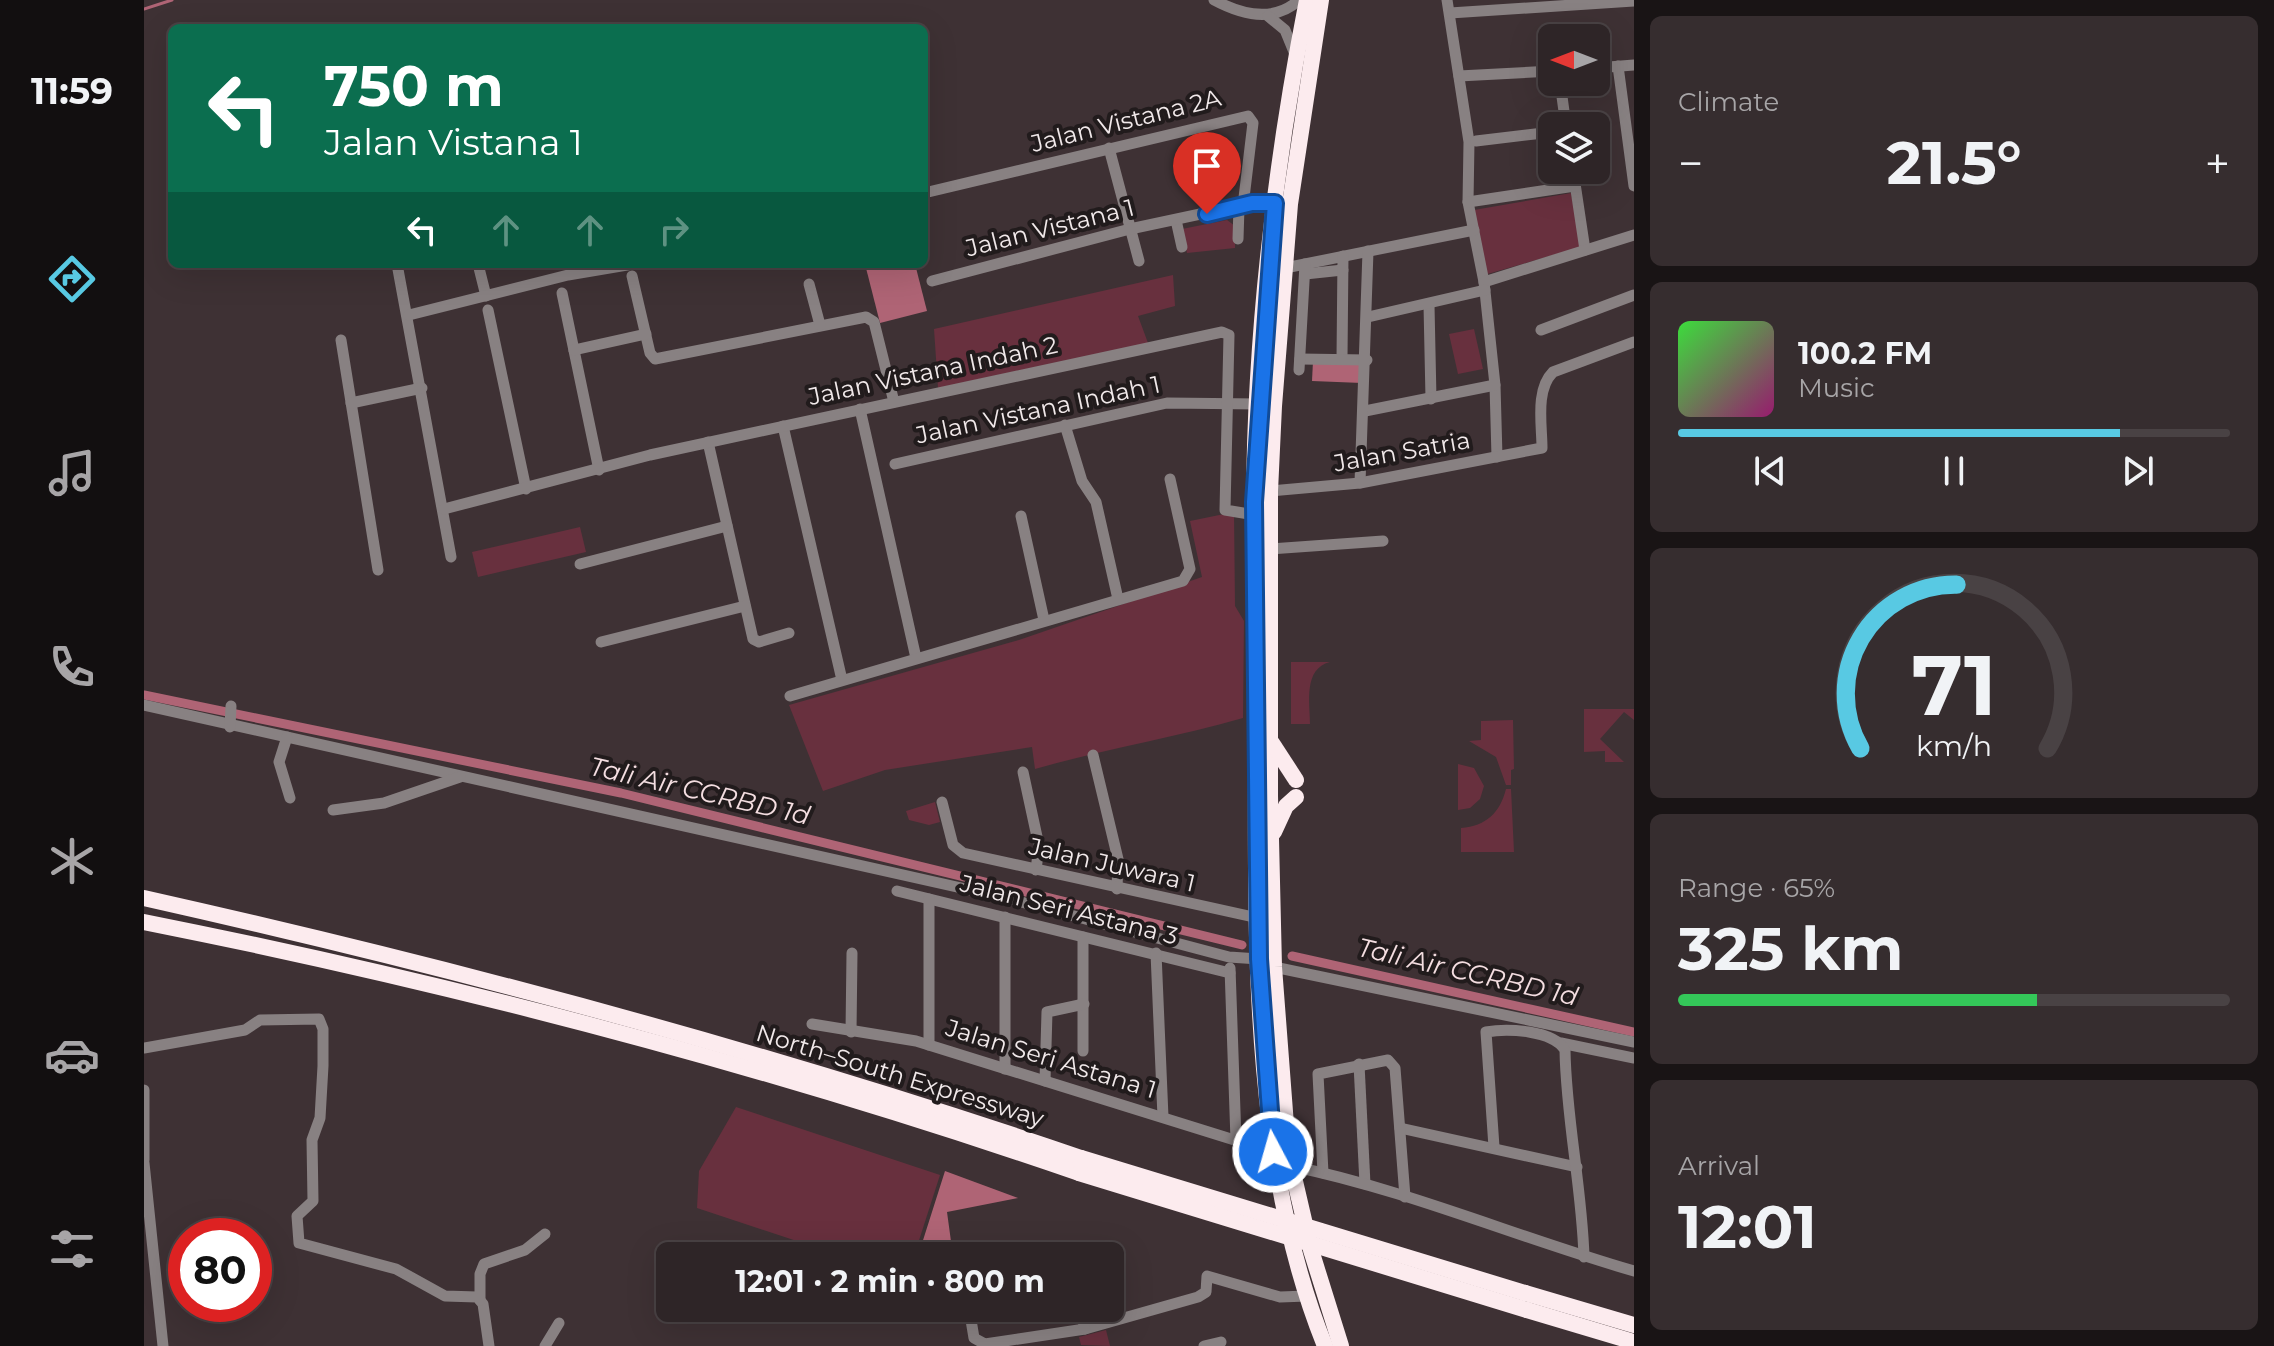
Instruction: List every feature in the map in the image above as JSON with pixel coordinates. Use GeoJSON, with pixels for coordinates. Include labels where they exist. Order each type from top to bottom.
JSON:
{"type":"FeatureCollection","features":[{"type":"Feature","properties":{"kind":"highway"},"geometry":{"type":"LineString","coordinates":[[1307,0],[1275,203],[1259,404],[1255,515],[1263,788],[1258,918],[1291,1166],[1311,1250],[1341,1346]]}},
{"type":"Feature","properties":{"kind":"highway"},"geometry":{"type":"LineString","coordinates":[[1321,0],[1292,191],[1285,268],[1270,491],[1270,738],[1263,788],[1271,838],[1266,963],[1273,1152],[1307,1296],[1325,1346]]}},
{"type":"Feature","properties":{"kind":"highway"},"geometry":{"type":"LineString","coordinates":[[1270,738],[1296,788],[1271,838]]}},
{"type":"Feature","properties":{"kind":"highway","name":"North–South Expressway"},"geometry":{"type":"LineString","coordinates":[[144,898],[442,969],[660,1029],[953,1114],[1080,1165]]}},
{"type":"Feature","properties":{"kind":"highway","name":"North–South Expressway"},"geometry":{"type":"LineString","coordinates":[[144,922],[361,966],[472,993],[1080,1165],[1526,1302],[1634,1342]]}},
{"type":"Feature","properties":{"kind":"highway","name":"North–South Expressway"},"geometry":{"type":"LineString","coordinates":[[1526,1302],[1634,1325]]}},
{"type":"Feature","properties":{"kind":"street"},"geometry":{"type":"LineString","coordinates":[[1214,0],[1242,12],[1268,16],[1287,10],[1299,0]]}},
{"type":"Feature","properties":{"kind":"street"},"geometry":{"type":"LineString","coordinates":[[1447,0],[1469,142],[1468,202],[1485,286],[1495,385],[1497,457]]}},
{"type":"Feature","properties":{"kind":"street"},"geometry":{"type":"LineString","coordinates":[[1450,13],[1634,1]]}},
{"type":"Feature","properties":{"kind":"street"},"geometry":{"type":"LineString","coordinates":[[1268,16],[1289,36],[1295,70]]}},
{"type":"Feature","properties":{"kind":"street"},"geometry":{"type":"LineString","coordinates":[[1610,67],[1634,65]]}},
{"type":"Feature","properties":{"kind":"street"},"geometry":{"type":"LineString","coordinates":[[1618,66],[1633,177]]}},
{"type":"Feature","properties":{"kind":"street"},"geometry":{"type":"LineString","coordinates":[[1459,76],[1538,72]]}},
{"type":"Feature","properties":{"kind":"street","name":"Jalan Vistana 2A"},"geometry":{"type":"LineString","coordinates":[[928,192],[1248,116],[1253,123],[1241,207]]}},
{"type":"Feature","properties":{"kind":"street"},"geometry":{"type":"LineString","coordinates":[[1476,141],[1538,134]]}},
{"type":"Feature","properties":{"kind":"street"},"geometry":{"type":"LineString","coordinates":[[1109,148],[1139,261]]}},
{"type":"Feature","properties":{"kind":"street"},"geometry":{"type":"LineString","coordinates":[[1468,202],[1575,186],[1585,250]]}},
{"type":"Feature","properties":{"kind":"street","name":"Jalan Vistana 1"},"geometry":{"type":"LineString","coordinates":[[932,281],[1130,229],[1275,203]]}},
{"type":"Feature","properties":{"kind":"street"},"geometry":{"type":"LineString","coordinates":[[1238,239],[1241,207]]}},
{"type":"Feature","properties":{"kind":"street"},"geometry":{"type":"LineString","coordinates":[[1176,220],[1182,247]]}},
{"type":"Feature","properties":{"kind":"street"},"geometry":{"type":"LineString","coordinates":[[1305,269],[1343,256],[1474,230]]}},
{"type":"Feature","properties":{"kind":"street"},"geometry":{"type":"LineString","coordinates":[[1368,317],[1429,305],[1634,235]]}},
{"type":"Feature","properties":{"kind":"street"},"geometry":{"type":"LineString","coordinates":[[1360,483],[1367,360],[1368,251]]}},
{"type":"Feature","properties":{"kind":"street"},"geometry":{"type":"LineString","coordinates":[[1342,358],[1343,256]]}},
{"type":"Feature","properties":{"kind":"street"},"geometry":{"type":"LineString","coordinates":[[398,268],[451,557]]}},
{"type":"Feature","properties":{"kind":"street"},"geometry":{"type":"LineString","coordinates":[[479,268],[486,296]]}},
{"type":"Feature","properties":{"kind":"street"},"geometry":{"type":"LineString","coordinates":[[1285,268],[1343,270]]}},
{"type":"Feature","properties":{"kind":"street"},"geometry":{"type":"LineString","coordinates":[[1305,269],[1299,364],[1342,358],[1367,360]]}},
{"type":"Feature","properties":{"kind":"street"},"geometry":{"type":"LineString","coordinates":[[409,315],[568,275],[632,270],[646,334],[655,359],[764,340],[856,316],[874,322],[894,402]]}},
{"type":"Feature","properties":{"kind":"street"},"geometry":{"type":"LineString","coordinates":[[809,284],[820,325]]}},
{"type":"Feature","properties":{"kind":"street"},"geometry":{"type":"LineString","coordinates":[[562,293],[599,470]]}},
{"type":"Feature","properties":{"kind":"street"},"geometry":{"type":"LineString","coordinates":[[1541,330],[1634,295]]}},
{"type":"Feature","properties":{"kind":"street"},"geometry":{"type":"LineString","coordinates":[[1429,305],[1431,399]]}},
{"type":"Feature","properties":{"kind":"street"},"geometry":{"type":"LineString","coordinates":[[488,310],[526,489]]}},
{"type":"Feature","properties":{"kind":"street","name":"Jalan Vistana Indah 2"},"geometry":{"type":"LineString","coordinates":[[444,509],[650,455],[1226,332],[1229,335],[1227,402]]}},
{"type":"Feature","properties":{"kind":"street"},"geometry":{"type":"LineString","coordinates":[[574,350],[646,334]]}},
{"type":"Feature","properties":{"kind":"street"},"geometry":{"type":"LineString","coordinates":[[341,340],[378,570]]}},
{"type":"Feature","properties":{"kind":"street","name":"Jalan Satria"},"geometry":{"type":"LineString","coordinates":[[1270,491],[1360,483],[1542,448],[1542,391],[1546,379],[1553,372],[1634,342]]}},
{"type":"Feature","properties":{"kind":"street"},"geometry":{"type":"LineString","coordinates":[[1365,411],[1495,385]]}},
{"type":"Feature","properties":{"kind":"street"},"geometry":{"type":"LineString","coordinates":[[351,403],[422,388]]}},
{"type":"Feature","properties":{"kind":"street"},"geometry":{"type":"LineString","coordinates":[[1227,402],[1225,510],[1255,515]]}},
{"type":"Feature","properties":{"kind":"street","name":"Jalan Vistana Indah 1"},"geometry":{"type":"LineString","coordinates":[[895,464],[1167,403],[1259,404]]}},
{"type":"Feature","properties":{"kind":"street"},"geometry":{"type":"LineString","coordinates":[[860,409],[916,658]]}},
{"type":"Feature","properties":{"kind":"street"},"geometry":{"type":"LineString","coordinates":[[1065,425],[1085,487],[1096,502],[1118,599]]}},
{"type":"Feature","properties":{"kind":"street"},"geometry":{"type":"LineString","coordinates":[[783,426],[842,680]]}},
{"type":"Feature","properties":{"kind":"street"},"geometry":{"type":"LineString","coordinates":[[708,442],[754,641],[789,633]]}},
{"type":"Feature","properties":{"kind":"street"},"geometry":{"type":"LineString","coordinates":[[790,696],[1183,581],[1189,575],[1170,479]]}},
{"type":"Feature","properties":{"kind":"street"},"geometry":{"type":"LineString","coordinates":[[1021,516],[1044,620]]}},
{"type":"Feature","properties":{"kind":"street"},"geometry":{"type":"LineString","coordinates":[[580,564],[727,526]]}},
{"type":"Feature","properties":{"kind":"street"},"geometry":{"type":"LineString","coordinates":[[1269,549],[1383,541]]}},
{"type":"Feature","properties":{"kind":"street"},"geometry":{"type":"LineString","coordinates":[[601,642],[745,606]]}},
{"type":"Feature","properties":{"kind":"street"},"geometry":{"type":"LineString","coordinates":[[144,705],[231,716],[287,737],[993,895],[1229,957],[1634,1042]]}},
{"type":"Feature","properties":{"kind":"street"},"geometry":{"type":"LineString","coordinates":[[287,737],[279,762],[290,798]]}},
{"type":"Feature","properties":{"kind":"street"},"geometry":{"type":"LineString","coordinates":[[1093,755],[1118,859],[1117,889]]}},
{"type":"Feature","properties":{"kind":"street"},"geometry":{"type":"LineString","coordinates":[[1023,772],[1039,842],[1036,870]]}},
{"type":"Feature","properties":{"kind":"street"},"geometry":{"type":"LineString","coordinates":[[333,810],[384,803],[460,777]]}},
{"type":"Feature","properties":{"kind":"street","name":"Jalan Juwara 1"},"geometry":{"type":"LineString","coordinates":[[942,802],[948,832],[958,850],[1117,889],[1258,918]]}},
{"type":"Feature","properties":{"kind":"street","name":"Jalan Seri Astana 3"},"geometry":{"type":"LineString","coordinates":[[897,891],[1230,973]]}},
{"type":"Feature","properties":{"kind":"street"},"geometry":{"type":"LineString","coordinates":[[929,899],[929,1045]]}},
{"type":"Feature","properties":{"kind":"street"},"geometry":{"type":"LineString","coordinates":[[1005,917],[1005,1069]]}},
{"type":"Feature","properties":{"kind":"street"},"geometry":{"type":"LineString","coordinates":[[1083,937],[1083,1051]]}},
{"type":"Feature","properties":{"kind":"street"},"geometry":{"type":"LineString","coordinates":[[851,1032],[852,953]]}},
{"type":"Feature","properties":{"kind":"street"},"geometry":{"type":"LineString","coordinates":[[1156,953],[1163,1117]]}},
{"type":"Feature","properties":{"kind":"street"},"geometry":{"type":"LineString","coordinates":[[1229,957],[1236,1140]]}},
{"type":"Feature","properties":{"kind":"street"},"geometry":{"type":"LineString","coordinates":[[1045,1081],[1047,1012],[1084,1004]]}},
{"type":"Feature","properties":{"kind":"street"},"geometry":{"type":"LineString","coordinates":[[144,1048],[245,1030],[260,1020],[319,1019],[323,1029],[323,1066],[320,1118],[312,1140],[313,1201],[297,1216],[299,1243],[396,1269],[445,1296],[472,1296],[480,1300]]}},
{"type":"Feature","properties":{"kind":"street","name":"Jalan Seri Astana 1"},"geometry":{"type":"LineString","coordinates":[[812,1024],[929,1045],[1273,1152]]}},
{"type":"Feature","properties":{"kind":"street"},"geometry":{"type":"LineString","coordinates":[[1494,1147],[1486,1032],[1519,1032],[1634,1058]]}},
{"type":"Feature","properties":{"kind":"street"},"geometry":{"type":"LineString","coordinates":[[1561,1043],[1565,1050],[1565,1093],[1577,1167],[1584,1257]]}},
{"type":"Feature","properties":{"kind":"street"},"geometry":{"type":"LineString","coordinates":[[1323,1173],[1318,1074],[1359,1064],[1391,1062],[1405,1197]]}},
{"type":"Feature","properties":{"kind":"street"},"geometry":{"type":"LineString","coordinates":[[1359,1064],[1365,1184]]}},
{"type":"Feature","properties":{"kind":"street"},"geometry":{"type":"LineString","coordinates":[[144,1090],[144,1161],[163,1346]]}},
{"type":"Feature","properties":{"kind":"street"},"geometry":{"type":"LineString","coordinates":[[1400,1128],[1577,1167]]}},
{"type":"Feature","properties":{"kind":"street"},"geometry":{"type":"LineString","coordinates":[[1291,1166],[1365,1184],[1634,1271]]}},
{"type":"Feature","properties":{"kind":"street"},"geometry":{"type":"LineString","coordinates":[[489,1346],[480,1300],[480,1274],[484,1264],[525,1250],[545,1234]]}},
{"type":"Feature","properties":{"kind":"street"},"geometry":{"type":"LineString","coordinates":[[971,1322],[974,1338],[985,1344],[1085,1329],[1198,1297],[1206,1292],[1207,1276],[1280,1297],[1307,1296]]}},
{"type":"Feature","properties":{"kind":"street"},"geometry":{"type":"LineString","coordinates":[[1083,1322],[1085,1329]]}},
{"type":"Feature","properties":{"kind":"street"},"geometry":{"type":"LineString","coordinates":[[545,1346],[559,1323]]}},
{"type":"Feature","properties":{"kind":"street"},"geometry":{"type":"LineString","coordinates":[[1204,1346],[1221,1342]]}},
{"type":"Feature","properties":{"kind":"shaded area"},"geometry":{"type":"Polygon","coordinates":[[[1571,193],[1581,247],[1484,275],[1474,210],[1571,193]]]}},
{"type":"Feature","properties":{"kind":"shaded area"},"geometry":{"type":"Polygon","coordinates":[[[1227,220],[1235,226],[1235,248],[1187,253],[1182,229],[1227,220]]]}},
{"type":"Feature","properties":{"kind":"shaded area"},"geometry":{"type":"Polygon","coordinates":[[[866,268],[916,268],[927,311],[880,323],[866,268]]]}},
{"type":"Feature","properties":{"kind":"shaded area"},"geometry":{"type":"Polygon","coordinates":[[[1173,275],[1175,306],[1138,316],[1148,343],[938,388],[934,329],[1173,275]]]}},
{"type":"Feature","properties":{"kind":"shaded area"},"geometry":{"type":"Polygon","coordinates":[[[1474,329],[1483,369],[1458,374],[1449,334],[1474,329]]]}},
{"type":"Feature","properties":{"kind":"shaded area"},"geometry":{"type":"Polygon","coordinates":[[[1313,361],[1362,362],[1362,383],[1312,381],[1313,361]]]}},
{"type":"Feature","properties":{"kind":"shaded area"},"geometry":{"type":"Polygon","coordinates":[[[1234,512],[1235,606],[1244,621],[1243,718],[1035,769],[1032,747],[885,770],[823,791],[789,705],[1019,640],[1202,577],[1190,521],[1234,512]]]}},
{"type":"Feature","properties":{"kind":"shaded area"},"geometry":{"type":"Polygon","coordinates":[[[580,527],[586,552],[478,577],[472,552],[580,527]]]}},
{"type":"Feature","properties":{"kind":"shaded area"},"geometry":{"type":"Polygon","coordinates":[[[1291,662],[1330,662],[1321,666],[1312,679],[1310,724],[1291,724],[1291,662]]]}},
{"type":"Feature","properties":{"kind":"shaded area"},"geometry":{"type":"Polygon","coordinates":[[[1584,709],[1634,709],[1634,720],[1624,712],[1600,739],[1624,762],[1605,762],[1605,751],[1584,752],[1584,709]]]}},
{"type":"Feature","properties":{"kind":"shaded area"},"geometry":{"type":"Polygon","coordinates":[[[1513,720],[1514,769],[1511,770],[1511,785],[1506,785],[1496,757],[1469,741],[1481,740],[1481,721],[1513,720]]]}},
{"type":"Feature","properties":{"kind":"shaded area"},"geometry":{"type":"Polygon","coordinates":[[[1458,764],[1474,768],[1484,786],[1480,799],[1470,808],[1458,810],[1458,764]]]}},
{"type":"Feature","properties":{"kind":"shaded area"},"geometry":{"type":"Polygon","coordinates":[[[1506,789],[1511,789],[1514,852],[1461,852],[1461,828],[1491,817],[1506,789]]]}},
{"type":"Feature","properties":{"kind":"shaded area"},"geometry":{"type":"Polygon","coordinates":[[[935,802],[940,822],[929,825],[909,820],[906,811],[935,802]]]}},
{"type":"Feature","properties":{"kind":"shaded area"},"geometry":{"type":"Polygon","coordinates":[[[736,1107],[940,1175],[918,1242],[800,1242],[697,1208],[699,1171],[736,1107]]]}},
{"type":"Feature","properties":{"kind":"shaded area"},"geometry":{"type":"Polygon","coordinates":[[[945,1171],[1018,1198],[947,1212],[951,1242],[922,1242],[945,1171]]]}},
{"type":"Feature","properties":{"kind":"shaded area"},"geometry":{"type":"Polygon","coordinates":[[[1106,1330],[1110,1346],[1081,1345],[1079,1337],[1106,1330]]]}},
{"type":"Feature","properties":{"kind":"waterway"},"geometry":{"type":"LineString","coordinates":[[144,9],[172,0]]}},
{"type":"Feature","properties":{"kind":"waterway","name":"Tali Air CCRBD 1d"},"geometry":{"type":"LineString","coordinates":[[144,695],[621,793],[1242,945]]}},
{"type":"Feature","properties":{"kind":"waterway","name":"Tali Air CCRBD 1d"},"geometry":{"type":"LineString","coordinates":[[1292,956],[1634,1032]]}},
{"type":"Feature","properties":{"kind":"route"},"geometry":{"type":"LineString","coordinates":[[1207,214],[1252,203],[1275,203],[1261,366],[1254,502],[1259,959],[1273,1152]]}}]}
